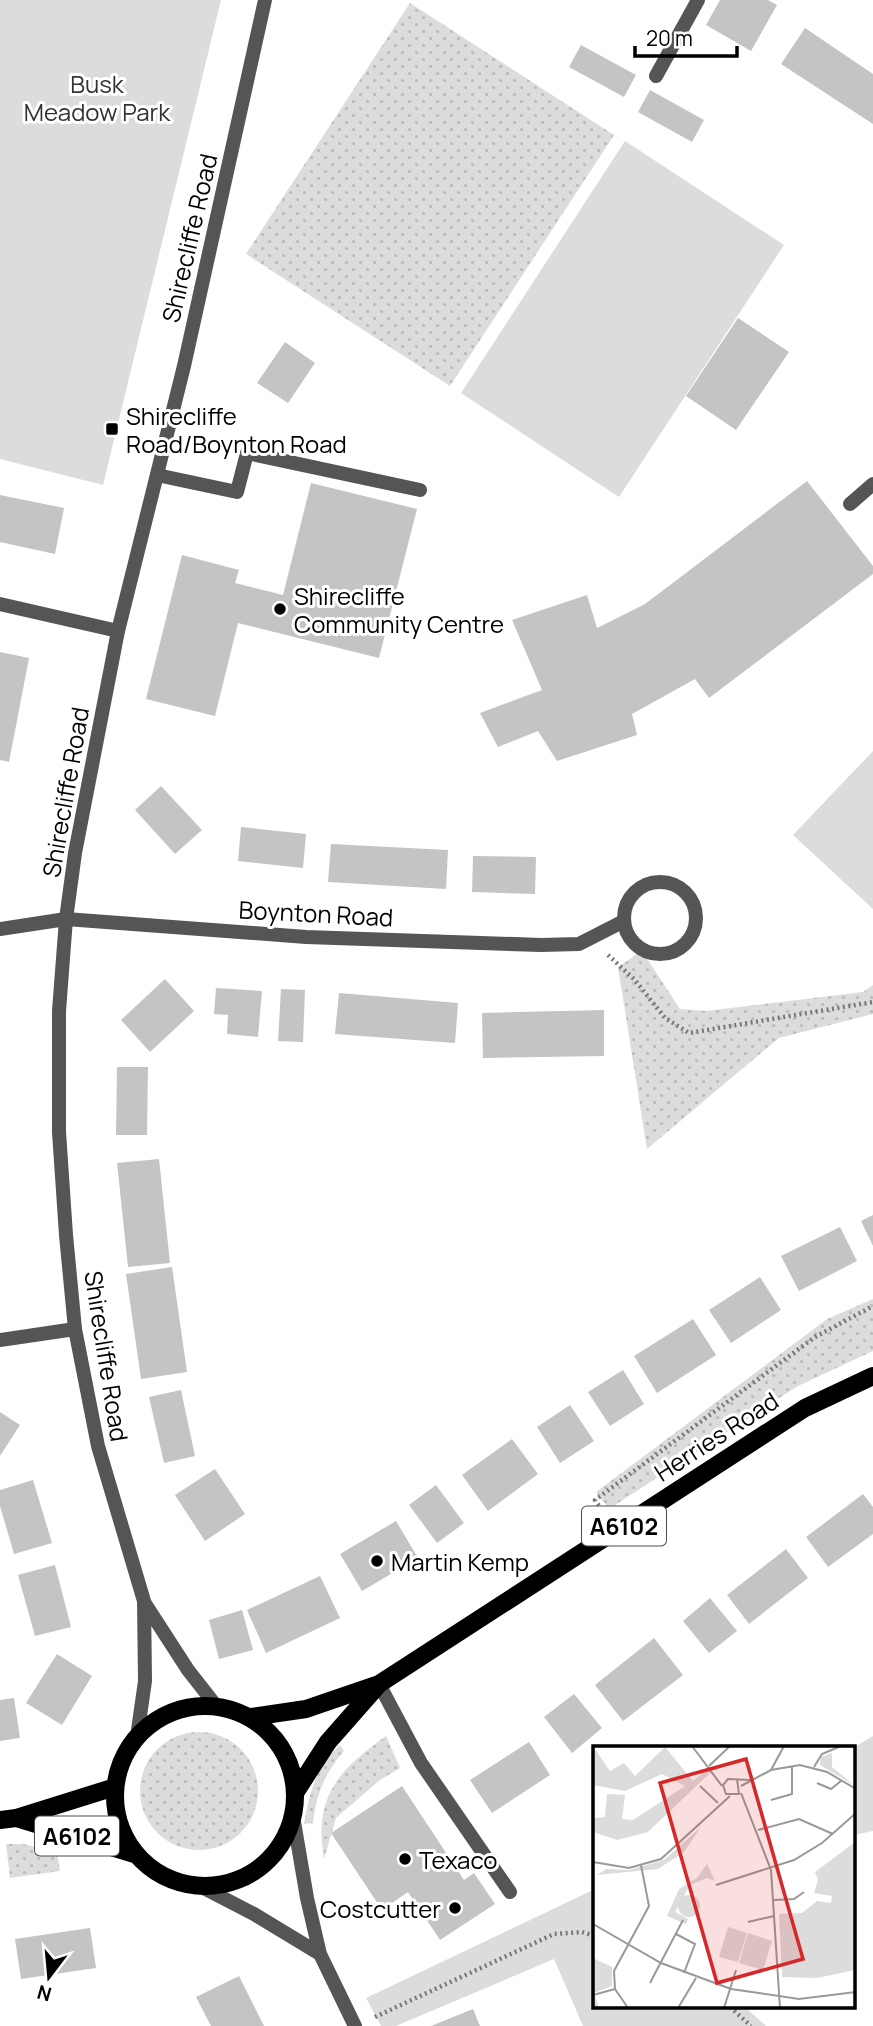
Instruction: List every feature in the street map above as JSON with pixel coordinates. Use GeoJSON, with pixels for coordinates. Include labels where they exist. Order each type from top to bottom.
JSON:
{"type":"FeatureCollection","features":[{"type":"Feature","properties":{"kind":"main road","name":"Herries Road"},"geometry":{"type":"LineString","coordinates":[[379,1684],[805,1408],[873,1376]]}},
{"type":"Feature","properties":{"kind":"main road","name":"A6102"},"geometry":{"type":"LineString","coordinates":[[251,1717],[279,1744],[291,1767],[295,1793],[293,1816],[284,1840],[268,1860],[247,1876],[223,1884],[198,1885],[175,1881],[154,1870],[137,1855],[124,1835],[116,1812],[115,1787],[122,1760],[136,1737],[159,1718],[187,1707],[217,1707],[251,1717],[306,1709],[379,1684]]}},
{"type":"Feature","properties":{"kind":"main road","name":"A6102"},"geometry":{"type":"LineString","coordinates":[[295,1793],[328,1742],[379,1684]]}},
{"type":"Feature","properties":{"kind":"main road","name":"A6102"},"geometry":{"type":"LineString","coordinates":[[8,1819],[115,1787]]}},
{"type":"Feature","properties":{"kind":"main road","name":"A6102"},"geometry":{"type":"LineString","coordinates":[[8,1819],[137,1855]]}},
{"type":"Feature","properties":{"kind":"street","name":"Shirecliffe Road"},"geometry":{"type":"LineString","coordinates":[[136,1737],[145,1681],[144,1601],[98,1446],[75,1329],[59,1132],[59,1012],[66,919],[75,853],[118,631],[187,353],[265,0]]}},
{"type":"Feature","properties":{"kind":"street"},"geometry":{"type":"LineString","coordinates":[[656,76],[698,0]]}},
{"type":"Feature","properties":{"kind":"street"},"geometry":{"type":"LineString","coordinates":[[157,475],[237,492],[247,453],[420,490]]}},
{"type":"Feature","properties":{"kind":"street"},"geometry":{"type":"LineString","coordinates":[[850,503],[873,484]]}},
{"type":"Feature","properties":{"kind":"street"},"geometry":{"type":"LineString","coordinates":[[0,604],[118,631]]}},
{"type":"Feature","properties":{"kind":"street"},"geometry":{"type":"LineString","coordinates":[[665,882],[684,890],[695,910],[693,933],[686,943],[666,953],[643,949],[627,932],[624,921],[625,910],[635,892],[654,883],[665,882]]}},
{"type":"Feature","properties":{"kind":"street","name":"Boynton Road"},"geometry":{"type":"LineString","coordinates":[[0,929],[66,919],[306,937],[541,945],[579,944],[624,921]]}},
{"type":"Feature","properties":{"kind":"street"},"geometry":{"type":"LineString","coordinates":[[0,1340],[75,1329]]}},
{"type":"Feature","properties":{"kind":"street","name":"Shirecliffe Road"},"geometry":{"type":"LineString","coordinates":[[144,1601],[188,1670],[217,1707]]}},
{"type":"Feature","properties":{"kind":"street"},"geometry":{"type":"LineString","coordinates":[[379,1684],[421,1763],[510,1892]]}},
{"type":"Feature","properties":{"kind":"street"},"geometry":{"type":"LineString","coordinates":[[293,1816],[320,1954],[361,2023]]}},
{"type":"Feature","properties":{"kind":"street"},"geometry":{"type":"LineString","coordinates":[[198,1885],[254,1914],[320,1954]]}},
{"type":"Feature","properties":{"kind":"path"},"geometry":{"type":"LineString","coordinates":[[585,941],[594,952],[609,955],[634,979],[665,1018],[689,1033],[873,1002]]}},
{"type":"Feature","properties":{"kind":"path"},"geometry":{"type":"LineString","coordinates":[[617,1531],[595,1500],[815,1337],[873,1306]]}},
{"type":"Feature","properties":{"kind":"path"},"geometry":{"type":"LineString","coordinates":[[361,2023],[554,1934],[582,1932],[593,1935]]}},
{"type":"Feature","properties":{"kind":"path"},"geometry":{"type":"LineString","coordinates":[[731,2008],[751,2026]]}},
{"type":"Feature","properties":{"kind":"green space","name":"Busk Meadow Park"},"geometry":{"type":"Polygon","coordinates":[[[0,0],[221,0],[103,485],[0,459],[0,0]]]}},
{"type":"Feature","properties":{"kind":"green space"},"geometry":{"type":"Polygon","coordinates":[[[410,3],[614,135],[450,386],[246,254],[410,3]]]}},
{"type":"Feature","properties":{"kind":"green space"},"geometry":{"type":"Polygon","coordinates":[[[625,141],[784,245],[619,497],[461,393],[625,141]]]}},
{"type":"Feature","properties":{"kind":"green space"},"geometry":{"type":"Polygon","coordinates":[[[873,751],[873,909],[793,835],[873,751]]]}},
{"type":"Feature","properties":{"kind":"green space"},"geometry":{"type":"Polygon","coordinates":[[[642,951],[680,1009],[706,1011],[863,992],[873,985],[873,1014],[779,1038],[647,1149],[618,967],[642,951]]]}},
{"type":"Feature","properties":{"kind":"green space"},"geometry":{"type":"Polygon","coordinates":[[[873,1299],[873,1351],[796,1387],[609,1509],[596,1492],[827,1319],[873,1299]]]}},
{"type":"Feature","properties":{"kind":"green space"},"geometry":{"type":"Polygon","coordinates":[[[199,1732],[222,1736],[241,1749],[254,1768],[258,1791],[254,1814],[241,1833],[222,1846],[199,1850],[176,1846],[157,1833],[144,1814],[140,1791],[144,1768],[157,1749],[176,1736],[199,1732]]]}},
{"type":"Feature","properties":{"kind":"green space"},"geometry":{"type":"Polygon","coordinates":[[[386,1736],[400,1768],[380,1780],[336,1818],[324,1859],[322,1818],[333,1787],[355,1761],[386,1736]]]}},
{"type":"Feature","properties":{"kind":"green space"},"geometry":{"type":"Polygon","coordinates":[[[873,1736],[873,1831],[856,1835],[856,1746],[873,1736]]]}},
{"type":"Feature","properties":{"kind":"green space"},"geometry":{"type":"Polygon","coordinates":[[[340,1745],[344,1751],[323,1784],[313,1823],[304,1824],[319,1772],[340,1745]]]}},
{"type":"Feature","properties":{"kind":"green space"},"geometry":{"type":"Polygon","coordinates":[[[6,1844],[23,1844],[57,1852],[60,1871],[10,1878],[6,1844]]]}},
{"type":"Feature","properties":{"kind":"green space"},"geometry":{"type":"Polygon","coordinates":[[[593,1890],[593,2008],[746,2008],[766,2026],[583,2026],[554,1959],[396,2026],[381,2026],[366,1998],[593,1890]]]}},
{"type":"Feature","properties":{"kind":"building"},"geometry":{"type":"Polygon","coordinates":[[[720,0],[768,0],[777,5],[751,51],[706,25],[720,0]]]}},
{"type":"Feature","properties":{"kind":"building"},"geometry":{"type":"Polygon","coordinates":[[[805,28],[873,74],[873,124],[781,64],[805,28]]]}},
{"type":"Feature","properties":{"kind":"building"},"geometry":{"type":"Polygon","coordinates":[[[581,45],[636,75],[624,97],[569,67],[581,45]]]}},
{"type":"Feature","properties":{"kind":"building"},"geometry":{"type":"Polygon","coordinates":[[[650,90],[704,120],[692,142],[638,112],[650,90]]]}},
{"type":"Feature","properties":{"kind":"building"},"geometry":{"type":"Polygon","coordinates":[[[738,318],[789,352],[736,430],[686,396],[738,318]]]}},
{"type":"Feature","properties":{"kind":"building"},"geometry":{"type":"Polygon","coordinates":[[[285,342],[315,363],[288,403],[257,383],[285,342]]]}},
{"type":"Feature","properties":{"kind":"building"},"geometry":{"type":"Polygon","coordinates":[[[807,481],[873,566],[873,574],[709,698],[695,679],[632,714],[637,735],[557,761],[538,731],[498,747],[480,713],[542,690],[512,620],[587,595],[597,628],[645,604],[807,481]]]}},
{"type":"Feature","properties":{"kind":"building","name":"Shirecliffe Community Centre"},"geometry":{"type":"Polygon","coordinates":[[[311,483],[417,509],[379,658],[238,623],[215,716],[146,699],[182,555],[239,570],[235,583],[283,595],[311,483]]]}},
{"type":"Feature","properties":{"kind":"building"},"geometry":{"type":"Polygon","coordinates":[[[0,495],[64,508],[55,554],[0,542],[0,495]]]}},
{"type":"Feature","properties":{"kind":"building"},"geometry":{"type":"Polygon","coordinates":[[[0,652],[29,658],[9,762],[0,760],[0,652]]]}},
{"type":"Feature","properties":{"kind":"building"},"geometry":{"type":"Polygon","coordinates":[[[161,786],[202,830],[175,854],[135,810],[161,786]]]}},
{"type":"Feature","properties":{"kind":"building"},"geometry":{"type":"Polygon","coordinates":[[[241,827],[306,834],[303,868],[238,861],[241,827]]]}},
{"type":"Feature","properties":{"kind":"building"},"geometry":{"type":"Polygon","coordinates":[[[331,844],[448,850],[446,889],[328,882],[331,844]]]}},
{"type":"Feature","properties":{"kind":"building"},"geometry":{"type":"Polygon","coordinates":[[[473,856],[536,857],[535,894],[472,892],[473,856]]]}},
{"type":"Feature","properties":{"kind":"building"},"geometry":{"type":"Polygon","coordinates":[[[165,979],[194,1011],[150,1052],[121,1020],[165,979]]]}},
{"type":"Feature","properties":{"kind":"building"},"geometry":{"type":"Polygon","coordinates":[[[216,988],[262,991],[258,1037],[227,1034],[228,1015],[214,1014],[216,988]]]}},
{"type":"Feature","properties":{"kind":"building"},"geometry":{"type":"Polygon","coordinates":[[[281,989],[305,990],[303,1042],[278,1041],[281,989]]]}},
{"type":"Feature","properties":{"kind":"building"},"geometry":{"type":"Polygon","coordinates":[[[339,993],[458,1003],[455,1043],[335,1034],[339,993]]]}},
{"type":"Feature","properties":{"kind":"building"},"geometry":{"type":"Polygon","coordinates":[[[604,1010],[604,1056],[483,1058],[482,1013],[604,1010]]]}},
{"type":"Feature","properties":{"kind":"building"},"geometry":{"type":"Polygon","coordinates":[[[117,1067],[148,1067],[147,1135],[116,1135],[117,1067]]]}},
{"type":"Feature","properties":{"kind":"building"},"geometry":{"type":"Polygon","coordinates":[[[159,1159],[170,1263],[128,1267],[117,1163],[159,1159]]]}},
{"type":"Feature","properties":{"kind":"building"},"geometry":{"type":"Polygon","coordinates":[[[873,1215],[873,1246],[861,1221],[873,1215]]]}},
{"type":"Feature","properties":{"kind":"building"},"geometry":{"type":"Polygon","coordinates":[[[840,1227],[857,1261],[799,1291],[781,1256],[840,1227]]]}},
{"type":"Feature","properties":{"kind":"building"},"geometry":{"type":"Polygon","coordinates":[[[172,1267],[187,1372],[141,1379],[126,1274],[172,1267]]]}},
{"type":"Feature","properties":{"kind":"building"},"geometry":{"type":"Polygon","coordinates":[[[760,1277],[781,1310],[731,1343],[709,1310],[760,1277]]]}},
{"type":"Feature","properties":{"kind":"building"},"geometry":{"type":"Polygon","coordinates":[[[693,1319],[716,1355],[657,1393],[634,1356],[693,1319]]]}},
{"type":"Feature","properties":{"kind":"building"},"geometry":{"type":"Polygon","coordinates":[[[623,1370],[644,1404],[610,1426],[588,1392],[623,1370]]]}},
{"type":"Feature","properties":{"kind":"building"},"geometry":{"type":"Polygon","coordinates":[[[181,1390],[195,1456],[164,1463],[149,1397],[181,1390]]]}},
{"type":"Feature","properties":{"kind":"building"},"geometry":{"type":"Polygon","coordinates":[[[570,1405],[594,1441],[560,1463],[537,1427],[570,1405]]]}},
{"type":"Feature","properties":{"kind":"building"},"geometry":{"type":"Polygon","coordinates":[[[0,1412],[20,1425],[0,1456],[0,1412]]]}},
{"type":"Feature","properties":{"kind":"building"},"geometry":{"type":"Polygon","coordinates":[[[512,1439],[538,1474],[488,1511],[462,1475],[512,1439]]]}},
{"type":"Feature","properties":{"kind":"building"},"geometry":{"type":"Polygon","coordinates":[[[215,1469],[245,1514],[205,1541],[175,1495],[215,1469]]]}},
{"type":"Feature","properties":{"kind":"building"},"geometry":{"type":"Polygon","coordinates":[[[33,1480],[52,1543],[14,1554],[0,1506],[0,1490],[33,1480]]]}},
{"type":"Feature","properties":{"kind":"building"},"geometry":{"type":"Polygon","coordinates":[[[436,1485],[464,1523],[437,1543],[409,1505],[436,1485]]]}},
{"type":"Feature","properties":{"kind":"building"},"geometry":{"type":"Polygon","coordinates":[[[863,1494],[873,1507],[873,1534],[828,1567],[806,1537],[863,1494]]]}},
{"type":"Feature","properties":{"kind":"building"},"geometry":{"type":"Polygon","coordinates":[[[396,1521],[418,1558],[362,1591],[340,1554],[396,1521]]]}},
{"type":"Feature","properties":{"kind":"building"},"geometry":{"type":"Polygon","coordinates":[[[786,1549],[808,1578],[749,1624],[727,1595],[786,1549]]]}},
{"type":"Feature","properties":{"kind":"building"},"geometry":{"type":"Polygon","coordinates":[[[55,1565],[71,1627],[35,1636],[18,1575],[55,1565]]]}},
{"type":"Feature","properties":{"kind":"building"},"geometry":{"type":"Polygon","coordinates":[[[320,1576],[340,1618],[266,1653],[247,1610],[320,1576]]]}},
{"type":"Feature","properties":{"kind":"building"},"geometry":{"type":"Polygon","coordinates":[[[710,1598],[737,1631],[709,1653],[683,1621],[710,1598]]]}},
{"type":"Feature","properties":{"kind":"building"},"geometry":{"type":"Polygon","coordinates":[[[242,1610],[253,1650],[219,1659],[209,1620],[242,1610]]]}},
{"type":"Feature","properties":{"kind":"building"},"geometry":{"type":"Polygon","coordinates":[[[654,1638],[683,1675],[623,1721],[595,1685],[654,1638]]]}},
{"type":"Feature","properties":{"kind":"building"},"geometry":{"type":"Polygon","coordinates":[[[57,1654],[92,1676],[62,1725],[26,1703],[57,1654]]]}},
{"type":"Feature","properties":{"kind":"building"},"geometry":{"type":"Polygon","coordinates":[[[574,1694],[602,1728],[572,1753],[544,1717],[574,1694]]]}},
{"type":"Feature","properties":{"kind":"building"},"geometry":{"type":"Polygon","coordinates":[[[14,1698],[20,1738],[0,1741],[0,1700],[14,1698]]]}},
{"type":"Feature","properties":{"kind":"building"},"geometry":{"type":"Polygon","coordinates":[[[529,1742],[550,1775],[492,1813],[470,1780],[529,1742]]]}},
{"type":"Feature","properties":{"kind":"building"},"geometry":{"type":"Polygon","coordinates":[[[402,1786],[464,1880],[474,1873],[495,1904],[440,1940],[408,1892],[382,1910],[331,1833],[402,1786]]]}},
{"type":"Feature","properties":{"kind":"building"},"geometry":{"type":"Polygon","coordinates":[[[90,1928],[96,1968],[21,1979],[15,1939],[90,1928]]]}},
{"type":"Feature","properties":{"kind":"building"},"geometry":{"type":"Polygon","coordinates":[[[239,1976],[264,2026],[211,2026],[196,1997],[239,1976]]]}},
{"type":"Feature","properties":{"kind":"building"},"geometry":{"type":"Polygon","coordinates":[[[473,2009],[480,2026],[431,2026],[473,2009]]]}},
{"type":"Feature","properties":{"kind":"place","name":"Shirecliffe Road/Boynton Road"},"geometry":{"type":"Point","coordinates":[112,429]}},
{"type":"Feature","properties":{"kind":"place","name":"Shirecliffe Community Centre"},"geometry":{"type":"Point","coordinates":[280,609]}},
{"type":"Feature","properties":{"kind":"place","name":"Martin Kemp"},"geometry":{"type":"Point","coordinates":[377,1561]}},
{"type":"Feature","properties":{"kind":"place","name":"Texaco"},"geometry":{"type":"Point","coordinates":[405,1859]}},
{"type":"Feature","properties":{"kind":"place","name":"Costcutter"},"geometry":{"type":"Point","coordinates":[455,1908]}}]}
